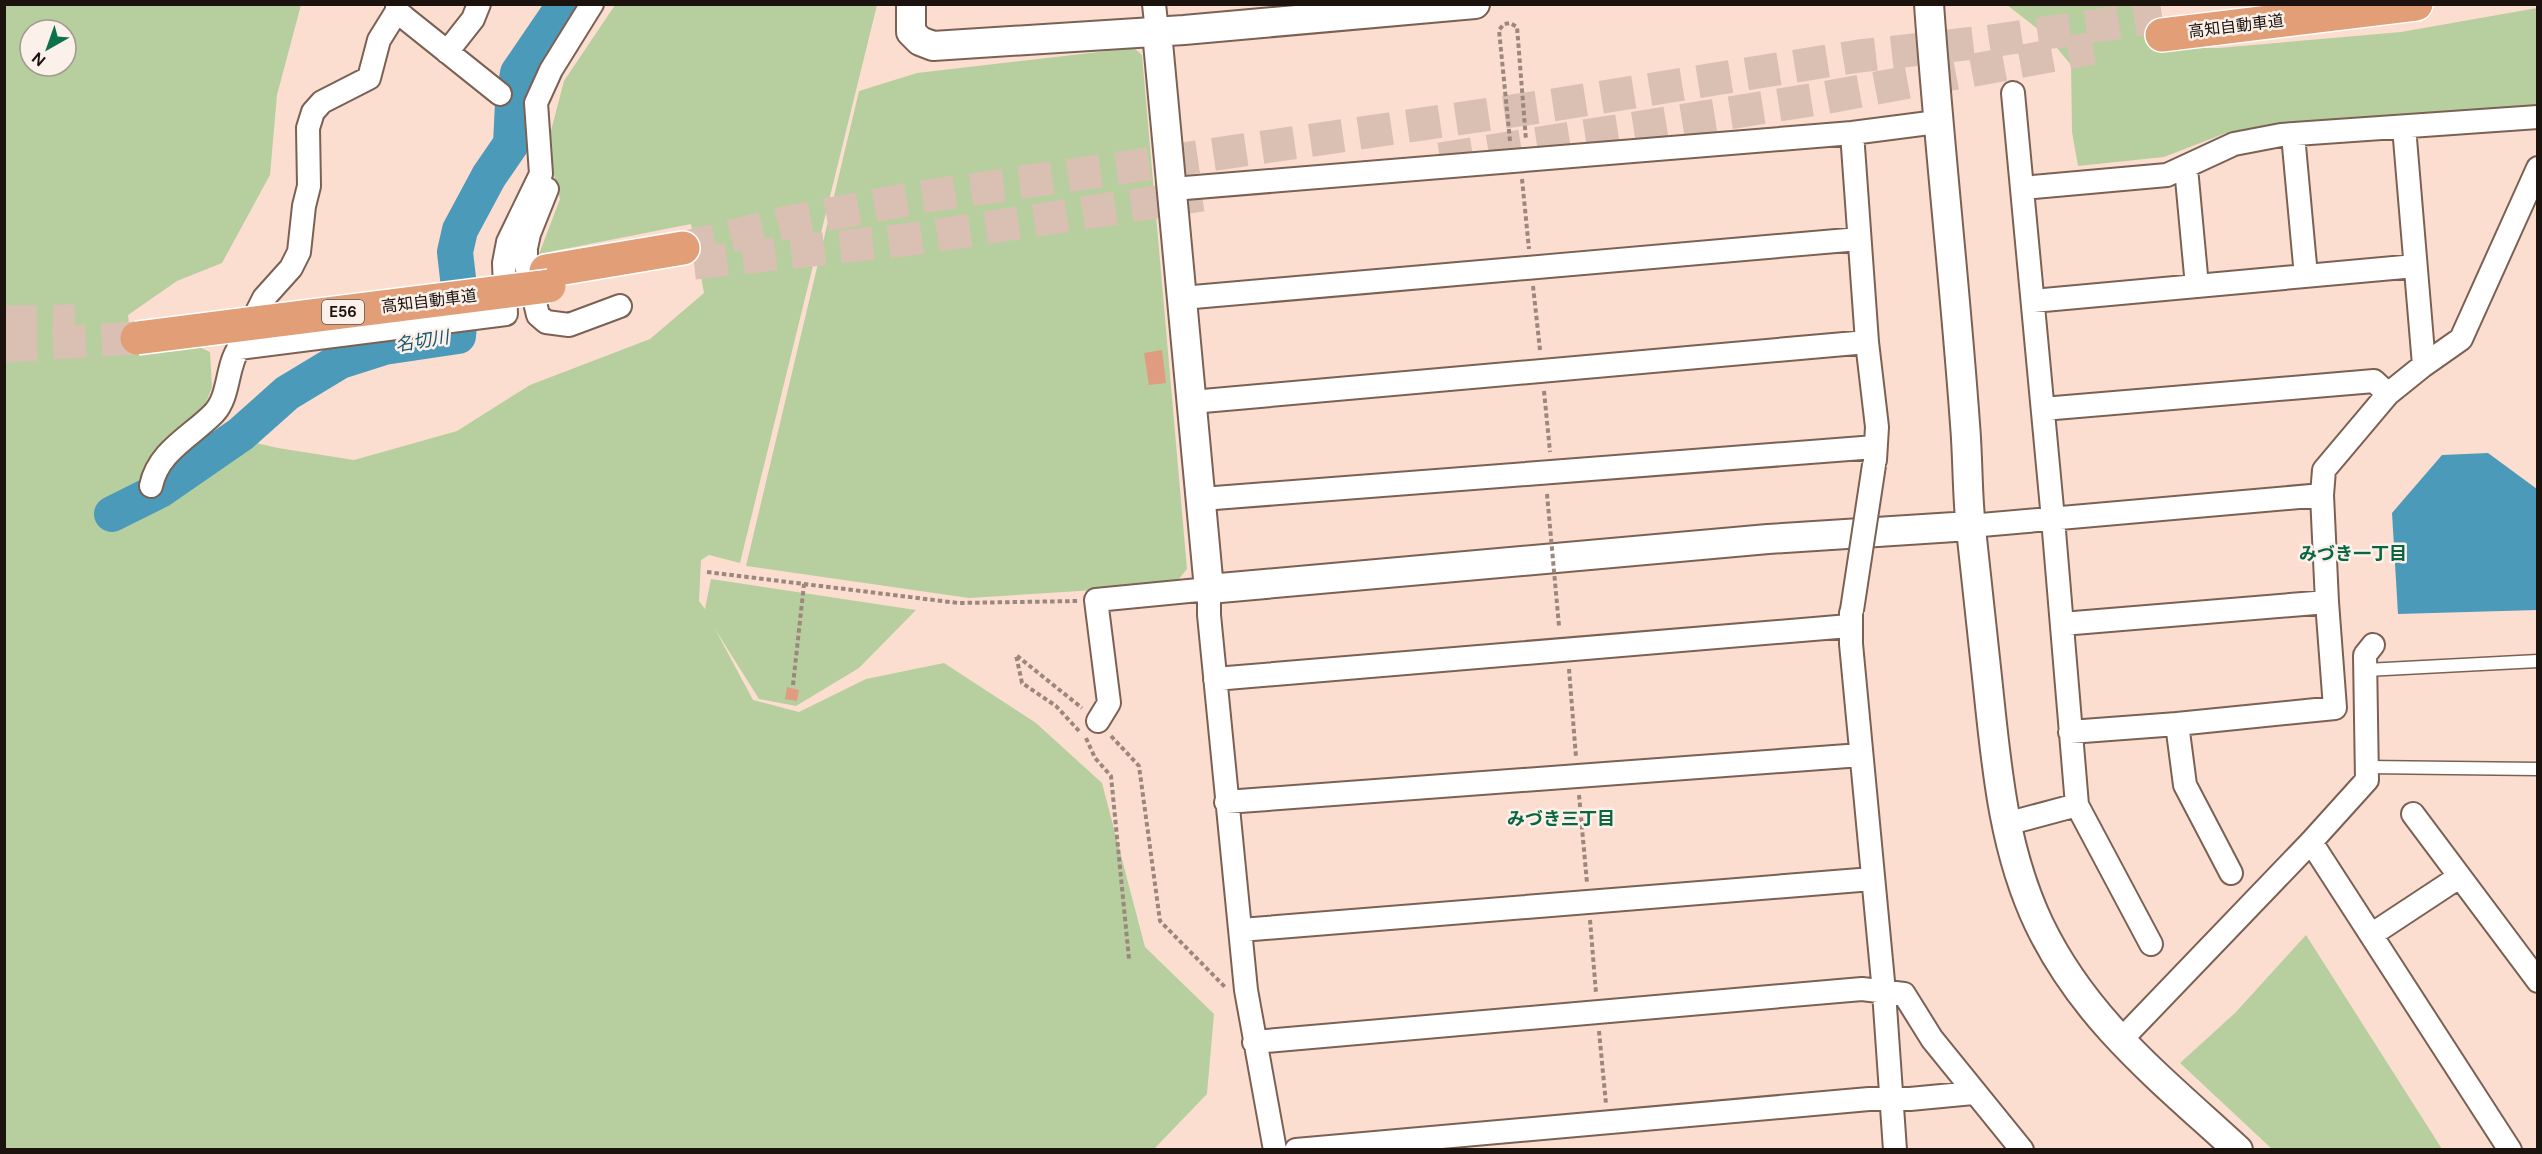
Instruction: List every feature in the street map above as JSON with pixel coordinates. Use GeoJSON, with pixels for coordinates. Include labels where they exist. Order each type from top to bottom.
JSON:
{"type":"FeatureCollection","features":[{"type":"Feature","properties":{"kind":"highway","name":"高知自動車道"},"geometry":{"type":"LineString","coordinates":[[2255,4],[2162,26],[2416,4]]}},
{"type":"Feature","properties":{"kind":"highway","name":"高知自動車道"},"geometry":{"type":"LineString","coordinates":[[136,330],[272,309],[547,279],[684,256]]}},
{"type":"Feature","properties":{"kind":"street"},"geometry":{"type":"LineString","coordinates":[[447,52],[473,19],[479,4]]}},
{"type":"Feature","properties":{"kind":"street"},"geometry":{"type":"LineString","coordinates":[[592,4],[551,70],[536,103],[541,174],[548,191],[529,234],[526,265],[538,315],[546,322],[569,325],[620,306]]}},
{"type":"Feature","properties":{"kind":"street"},"geometry":{"type":"LineString","coordinates":[[910,4],[911,32],[920,41],[933,46],[1156,18],[1475,4]]}},
{"type":"Feature","properties":{"kind":"street"},"geometry":{"type":"LineString","coordinates":[[1929,4],[1937,122],[1965,420],[1970,526],[1994,748],[2006,824],[2017,869],[2040,925],[2075,984],[2103,1022],[2120,1041],[2238,1149]]}},
{"type":"Feature","properties":{"kind":"street"},"geometry":{"type":"LineString","coordinates":[[151,486],[153,475],[165,456],[214,413],[222,402],[235,354],[264,298],[291,268],[299,252],[304,206],[309,186],[307,137],[313,112],[330,97],[369,78],[379,40],[397,8],[500,94]]}},
{"type":"Feature","properties":{"kind":"street"},"geometry":{"type":"LineString","coordinates":[[1156,18],[1202,499],[1226,802],[1246,990],[1275,1149]]}},
{"type":"Feature","properties":{"kind":"street"},"geometry":{"type":"LineString","coordinates":[[2013,93],[2077,805],[2151,944]]}},
{"type":"Feature","properties":{"kind":"street"},"geometry":{"type":"LineString","coordinates":[[2022,188],[2167,175],[2234,144],[2293,135],[2538,117]]}},
{"type":"Feature","properties":{"kind":"street"},"geometry":{"type":"LineString","coordinates":[[1173,189],[1520,156],[1852,133],[1937,122]]}},
{"type":"Feature","properties":{"kind":"street"},"geometry":{"type":"LineString","coordinates":[[2404,127],[2424,365]]}},
{"type":"Feature","properties":{"kind":"street"},"geometry":{"type":"LineString","coordinates":[[1852,133],[1867,342],[1877,427],[1875,456],[1850,618],[1884,992],[1895,1149]]}},
{"type":"Feature","properties":{"kind":"street"},"geometry":{"type":"LineString","coordinates":[[2293,135],[2306,276]]}},
{"type":"Feature","properties":{"kind":"street"},"geometry":{"type":"LineString","coordinates":[[2186,168],[2198,286]]}},
{"type":"Feature","properties":{"kind":"street"},"geometry":{"type":"LineString","coordinates":[[2070,732],[2335,708],[2326,602],[2322,495],[2324,470],[2388,394],[2461,339],[2538,168]]}},
{"type":"Feature","properties":{"kind":"street"},"geometry":{"type":"LineString","coordinates":[[239,348],[506,314],[504,262],[508,242],[541,174]]}},
{"type":"Feature","properties":{"kind":"street"},"geometry":{"type":"LineString","coordinates":[[1182,298],[1859,239]]}},
{"type":"Feature","properties":{"kind":"street"},"geometry":{"type":"LineString","coordinates":[[2033,301],[2415,266]]}},
{"type":"Feature","properties":{"kind":"street"},"geometry":{"type":"LineString","coordinates":[[1192,402],[1867,342]]}},
{"type":"Feature","properties":{"kind":"street"},"geometry":{"type":"LineString","coordinates":[[2043,409],[2374,381],[2388,394]]}},
{"type":"Feature","properties":{"kind":"street"},"geometry":{"type":"LineString","coordinates":[[1202,499],[1552,471],[1875,456]]}},
{"type":"Feature","properties":{"kind":"street"},"geometry":{"type":"LineString","coordinates":[[1098,721],[1109,703],[1096,600],[1768,539],[1970,526],[2322,495]]}},
{"type":"Feature","properties":{"kind":"street"},"geometry":{"type":"LineString","coordinates":[[2062,624],[2326,602]]}},
{"type":"Feature","properties":{"kind":"street"},"geometry":{"type":"LineString","coordinates":[[1215,679],[1850,618]]}},
{"type":"Feature","properties":{"kind":"street"},"geometry":{"type":"LineString","coordinates":[[2120,1041],[2311,842],[2367,780],[2366,655],[2373,645]]}},
{"type":"Feature","properties":{"kind":"street"},"geometry":{"type":"LineString","coordinates":[[2177,724],[2185,785],[2230,873]]}},
{"type":"Feature","properties":{"kind":"street"},"geometry":{"type":"LineString","coordinates":[[1226,802],[1861,755]]}},
{"type":"Feature","properties":{"kind":"street"},"geometry":{"type":"LineString","coordinates":[[2006,824],[2077,805]]}},
{"type":"Feature","properties":{"kind":"street"},"geometry":{"type":"LineString","coordinates":[[2414,814],[2538,981]]}},
{"type":"Feature","properties":{"kind":"street"},"geometry":{"type":"LineString","coordinates":[[2311,842],[2510,1149]]}},
{"type":"Feature","properties":{"kind":"street"},"geometry":{"type":"LineString","coordinates":[[2371,935],[2459,877]]}},
{"type":"Feature","properties":{"kind":"street"},"geometry":{"type":"LineString","coordinates":[[1241,930],[1872,879]]}},
{"type":"Feature","properties":{"kind":"street"},"geometry":{"type":"LineString","coordinates":[[1254,1042],[1862,989],[1904,994],[1932,1039],[1973,1093],[2022,1149]]}},
{"type":"Feature","properties":{"kind":"street"},"geometry":{"type":"LineString","coordinates":[[1296,1149],[1869,1099],[1973,1093]]}},
{"type":"Feature","properties":{"kind":"lane"},"geometry":{"type":"LineString","coordinates":[[2366,670],[2538,662]]}},
{"type":"Feature","properties":{"kind":"lane"},"geometry":{"type":"LineString","coordinates":[[2367,767],[2538,769]]}},
{"type":"Feature","properties":{"kind":"path"},"geometry":{"type":"LineString","coordinates":[[1520,156],[1509,141],[1499,30],[1504,24],[1510,23],[1517,27],[1527,138],[1520,156],[1552,471],[1547,494],[1559,626]]}},
{"type":"Feature","properties":{"kind":"path"},"geometry":{"type":"LineString","coordinates":[[707,572],[958,603],[1096,600]]}},
{"type":"Feature","properties":{"kind":"path"},"geometry":{"type":"LineString","coordinates":[[794,685],[804,584]]}},
{"type":"Feature","properties":{"kind":"path"},"geometry":{"type":"LineString","coordinates":[[1129,959],[1111,776],[1095,758],[1088,740],[1056,706],[1022,683],[1016,655],[1098,721],[1139,766],[1160,921],[1226,989],[1246,990]]}},
{"type":"Feature","properties":{"kind":"green space"},"geometry":{"type":"Polygon","coordinates":[[[5,5],[301,5],[277,95],[270,175],[222,263],[177,281],[128,315],[132,347],[197,346],[210,352],[212,387],[196,429],[278,448],[354,460],[457,431],[530,385],[650,339],[704,293],[691,224],[539,254],[560,199],[547,146],[564,81],[615,5],[877,5],[740,563],[709,555],[701,560],[699,601],[705,609],[711,579],[916,610],[859,668],[796,706],[759,699],[715,629],[753,700],[799,712],[866,679],[944,663],[1036,723],[1102,783],[1145,947],[1214,1014],[1207,1094],[1153,1150],[5,1150],[5,5]]]}},
{"type":"Feature","properties":{"kind":"green space"},"geometry":{"type":"Polygon","coordinates":[[[2007,5],[2160,5],[2159,48],[2218,48],[2401,32],[2537,8],[2537,107],[2226,133],[2164,157],[2078,166],[2072,132],[2071,65],[2048,37],[2007,5]]]}},
{"type":"Feature","properties":{"kind":"green space"},"geometry":{"type":"Polygon","coordinates":[[[1134,48],[1142,55],[1187,569],[1174,585],[969,598],[746,566],[859,91],[917,73],[1134,48]]]}},
{"type":"Feature","properties":{"kind":"green space"},"geometry":{"type":"Polygon","coordinates":[[[2306,935],[2442,1149],[2272,1149],[2180,1063],[2235,1013],[2306,935]]]}},
{"type":"Feature","properties":{"kind":"water"},"geometry":{"type":"Polygon","coordinates":[[[2488,453],[2537,489],[2537,610],[2398,614],[2392,513],[2442,455],[2488,453]]]}},
{"type":"Feature","properties":{"kind":"building"},"geometry":{"type":"Polygon","coordinates":[[[1162,350],[1166,383],[1149,385],[1144,353],[1162,350]]]}},
{"type":"Feature","properties":{"kind":"building"},"geometry":{"type":"Polygon","coordinates":[[[787,687],[799,690],[797,701],[785,699],[787,687]]]}},
{"type":"Feature","properties":{"kind":"waterway","name":"名切川"},"geometry":{"type":"LineString","coordinates":[[112,514],[160,490],[241,434],[287,393],[340,361],[384,347],[458,336],[461,305],[455,252],[460,230],[489,176],[511,144],[513,103],[518,73],[565,4]]}},
{"type":"Feature","properties":{"kind":"tunnel"},"geometry":{"type":"LineString","coordinates":[[683,248],[793,221],[921,197],[1553,105],[1859,56],[1984,42],[2162,16]]}},
{"type":"Feature","properties":{"kind":"tunnel"},"geometry":{"type":"LineString","coordinates":[[1440,159],[1823,98],[2093,48]]}},
{"type":"Feature","properties":{"kind":"tunnel"},"geometry":{"type":"LineString","coordinates":[[694,263],[912,239],[1202,195]]}},
{"type":"Feature","properties":{"kind":"tunnel"},"geometry":{"type":"LineString","coordinates":[[4,322],[75,321]]}},
{"type":"Feature","properties":{"kind":"tunnel"},"geometry":{"type":"LineString","coordinates":[[4,346],[137,338]]}},
{"type":"Feature","properties":{"kind":"district","name":"みづき一丁目"},"geometry":{"type":"Point","coordinates":[2353,554]}},
{"type":"Feature","properties":{"kind":"district","name":"みづき三丁目"},"geometry":{"type":"Point","coordinates":[1561,819]}}]}
